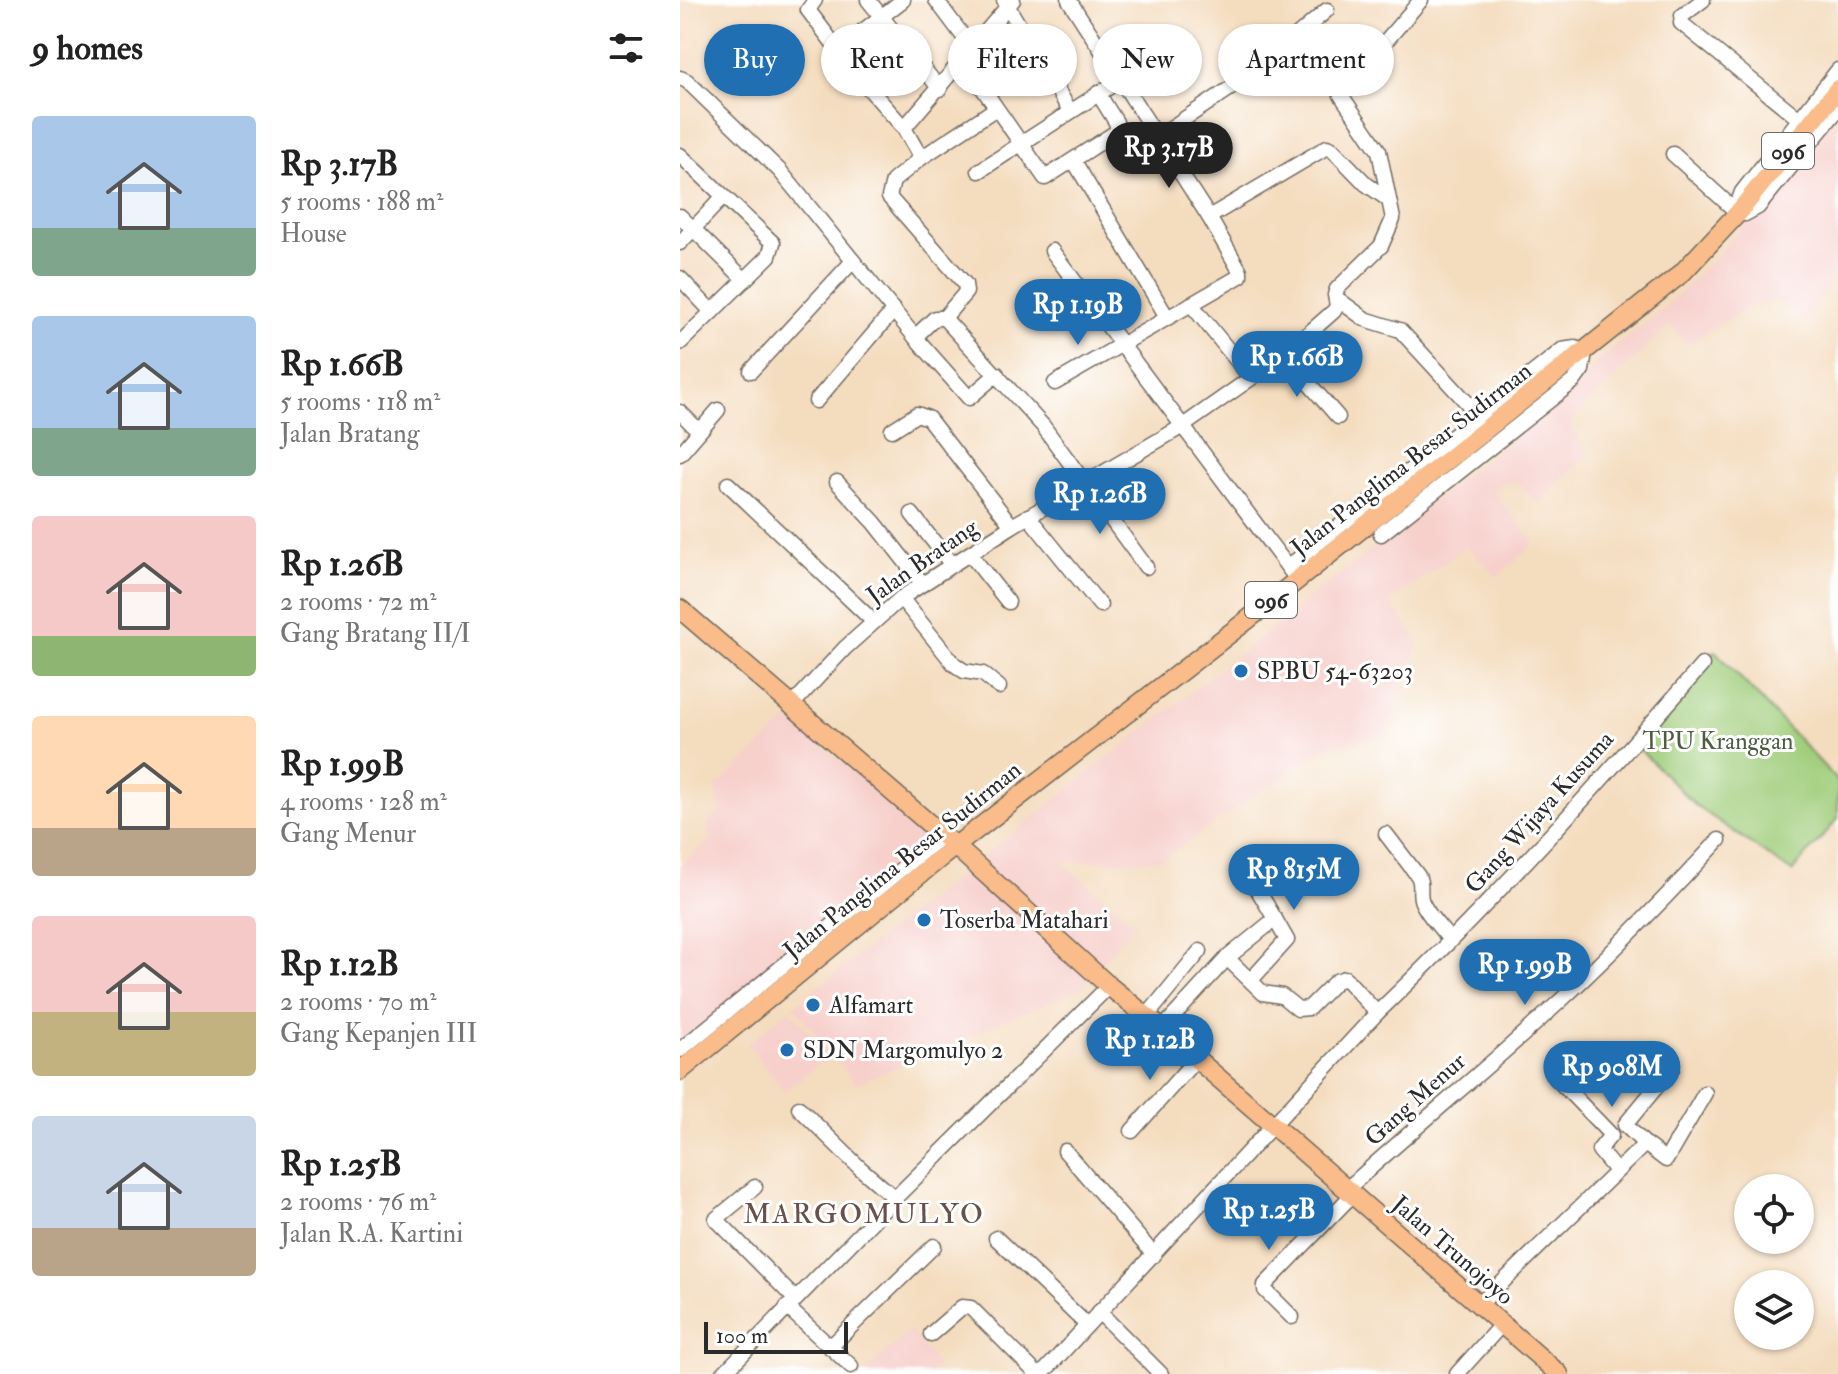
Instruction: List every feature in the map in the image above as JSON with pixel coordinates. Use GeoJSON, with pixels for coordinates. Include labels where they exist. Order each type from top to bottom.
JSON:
{"type":"FeatureCollection","features":[{"type":"Feature","properties":{"kind":"main road","name":"Jalan Panglima Besar Sudirman"},"geometry":{"type":"LineString","coordinates":[[680,1071],[949,841],[1099,745],[1154,682],[1186,667],[1250,627],[1293,573],[1484,421],[1515,406],[1675,279],[1784,165],[1803,122],[1838,89]]}},
{"type":"Feature","properties":{"kind":"main road","name":"Jalan Trunojoyo"},"geometry":{"type":"LineString","coordinates":[[680,609],[949,841],[1109,986],[1559,1374]]}},
{"type":"Feature","properties":{"kind":"street"},"geometry":{"type":"LineString","coordinates":[[815,0],[808,10],[821,27]]}},
{"type":"Feature","properties":{"kind":"street"},"geometry":{"type":"LineString","coordinates":[[868,0],[940,89]]}},
{"type":"Feature","properties":{"kind":"street"},"geometry":{"type":"LineString","coordinates":[[871,24],[903,0]]}},
{"type":"Feature","properties":{"kind":"street"},"geometry":{"type":"LineString","coordinates":[[936,0],[950,24]]}},
{"type":"Feature","properties":{"kind":"street","name":"Jalan Bratang"},"geometry":{"type":"LineString","coordinates":[[792,705],[845,648],[901,598],[1028,516],[1183,426],[1284,355],[1334,311],[1337,306],[1335,292],[1371,257],[1387,235],[1393,219],[1379,151],[1341,95],[1339,87],[1385,42],[1421,0]]}},
{"type":"Feature","properties":{"kind":"street"},"geometry":{"type":"LineString","coordinates":[[1703,0],[1682,16],[1681,23],[1803,122]]}},
{"type":"Feature","properties":{"kind":"street"},"geometry":{"type":"LineString","coordinates":[[991,24],[1008,2],[1070,111]]}},
{"type":"Feature","properties":{"kind":"street"},"geometry":{"type":"LineString","coordinates":[[1075,2],[1093,33]]}},
{"type":"Feature","properties":{"kind":"street"},"geometry":{"type":"LineString","coordinates":[[1157,137],[1258,70],[1327,10]]}},
{"type":"Feature","properties":{"kind":"street"},"geometry":{"type":"LineString","coordinates":[[1738,213],[1736,208],[1742,192],[1803,122],[1838,70]]}},
{"type":"Feature","properties":{"kind":"street"},"geometry":{"type":"LineString","coordinates":[[680,78],[687,81],[780,171],[915,337],[969,398],[997,374]]}},
{"type":"Feature","properties":{"kind":"street"},"geometry":{"type":"LineString","coordinates":[[904,128],[948,79]]}},
{"type":"Feature","properties":{"kind":"street"},"geometry":{"type":"LineString","coordinates":[[877,96],[904,128],[921,158]]}},
{"type":"Feature","properties":{"kind":"street"},"geometry":{"type":"LineString","coordinates":[[989,96],[1045,178],[1119,130],[1100,96]]}},
{"type":"Feature","properties":{"kind":"street"},"geometry":{"type":"LineString","coordinates":[[979,171],[1093,96]]}},
{"type":"Feature","properties":{"kind":"street"},"geometry":{"type":"LineString","coordinates":[[1055,383],[1240,276],[1209,217],[1130,96]]}},
{"type":"Feature","properties":{"kind":"street"},"geometry":{"type":"LineString","coordinates":[[944,318],[966,292],[965,284],[889,197],[893,181],[921,158],[995,109]]}},
{"type":"Feature","properties":{"kind":"street"},"geometry":{"type":"LineString","coordinates":[[1784,165],[1833,127],[1838,109]]}},
{"type":"Feature","properties":{"kind":"street"},"geometry":{"type":"LineString","coordinates":[[1209,217],[1327,147],[1366,184],[1389,200]]}},
{"type":"Feature","properties":{"kind":"street"},"geometry":{"type":"LineString","coordinates":[[1673,154],[1738,213]]}},
{"type":"Feature","properties":{"kind":"street"},"geometry":{"type":"LineString","coordinates":[[680,155],[773,243],[769,256],[680,343]]}},
{"type":"Feature","properties":{"kind":"street"},"geometry":{"type":"LineString","coordinates":[[1074,161],[1167,317]]}},
{"type":"Feature","properties":{"kind":"street"},"geometry":{"type":"LineString","coordinates":[[680,243],[723,197]]}},
{"type":"Feature","properties":{"kind":"street"},"geometry":{"type":"LineString","coordinates":[[680,216],[745,280]]}},
{"type":"Feature","properties":{"kind":"street"},"geometry":{"type":"LineString","coordinates":[[1052,251],[1293,573]]}},
{"type":"Feature","properties":{"kind":"street"},"geometry":{"type":"LineString","coordinates":[[751,371],[853,261]]}},
{"type":"Feature","properties":{"kind":"street"},"geometry":{"type":"LineString","coordinates":[[680,278],[712,312]]}},
{"type":"Feature","properties":{"kind":"street"},"geometry":{"type":"LineString","coordinates":[[1336,298],[1370,322],[1400,330],[1484,421]]}},
{"type":"Feature","properties":{"kind":"street"},"geometry":{"type":"LineString","coordinates":[[1191,304],[1251,378]]}},
{"type":"Feature","properties":{"kind":"street"},"geometry":{"type":"LineString","coordinates":[[816,401],[894,310]]}},
{"type":"Feature","properties":{"kind":"street"},"geometry":{"type":"LineString","coordinates":[[915,337],[935,318],[944,318],[1043,426],[1146,567]]}},
{"type":"Feature","properties":{"kind":"street"},"geometry":{"type":"LineString","coordinates":[[1284,355],[1338,417]]}},
{"type":"Feature","properties":{"kind":"street"},"geometry":{"type":"LineString","coordinates":[[1381,534],[1515,406]]}},
{"type":"Feature","properties":{"kind":"street"},"geometry":{"type":"LineString","coordinates":[[680,454],[718,410]]}},
{"type":"Feature","properties":{"kind":"street"},"geometry":{"type":"LineString","coordinates":[[680,412],[698,430]]}},
{"type":"Feature","properties":{"kind":"street"},"geometry":{"type":"LineString","coordinates":[[892,430],[917,414],[928,418],[1012,526]]}},
{"type":"Feature","properties":{"kind":"street"},"geometry":{"type":"LineString","coordinates":[[837,482],[875,523],[922,583]]}},
{"type":"Feature","properties":{"kind":"street"},"geometry":{"type":"LineString","coordinates":[[728,484],[874,622]]}},
{"type":"Feature","properties":{"kind":"street"},"geometry":{"type":"LineString","coordinates":[[912,514],[952,565]]}},
{"type":"Feature","properties":{"kind":"street"},"geometry":{"type":"LineString","coordinates":[[1028,516],[1100,605]]}},
{"type":"Feature","properties":{"kind":"street"},"geometry":{"type":"LineString","coordinates":[[970,554],[1008,602]]}},
{"type":"Feature","properties":{"kind":"street"},"geometry":{"type":"LineString","coordinates":[[901,598],[954,664],[964,671],[983,674],[999,687]]}},
{"type":"Feature","properties":{"kind":"street","name":"Gang Wijaya Kusuma"},"geometry":{"type":"LineString","coordinates":[[1039,1374],[1154,1255],[1377,1013],[1587,795],[1702,665]]}},
{"type":"Feature","properties":{"kind":"street"},"geometry":{"type":"LineString","coordinates":[[1386,834],[1418,876],[1424,906],[1450,940]]}},
{"type":"Feature","properties":{"kind":"street","name":"Gang Menur"},"geometry":{"type":"LineString","coordinates":[[1292,1317],[1265,1290],[1265,1285],[1350,1192],[1425,1117],[1557,1004],[1664,901],[1719,840]]}},
{"type":"Feature","properties":{"kind":"street"},"geometry":{"type":"LineString","coordinates":[[680,1050],[949,841]]}},
{"type":"Feature","properties":{"kind":"street"},"geometry":{"type":"LineString","coordinates":[[1249,875],[1287,940],[1251,980]]}},
{"type":"Feature","properties":{"kind":"street"},"geometry":{"type":"LineString","coordinates":[[1162,1029],[1227,958],[1275,919]]}},
{"type":"Feature","properties":{"kind":"street"},"geometry":{"type":"LineString","coordinates":[[1147,1016],[1200,951]]}},
{"type":"Feature","properties":{"kind":"street"},"geometry":{"type":"LineString","coordinates":[[1227,958],[1266,995],[1282,996],[1303,1010],[1309,1008],[1336,981],[1345,978],[1377,1013]]}},
{"type":"Feature","properties":{"kind":"street"},"geometry":{"type":"LineString","coordinates":[[723,1374],[1109,986]]}},
{"type":"Feature","properties":{"kind":"street"},"geometry":{"type":"LineString","coordinates":[[1132,1131],[1196,1059]]}},
{"type":"Feature","properties":{"kind":"street"},"geometry":{"type":"LineString","coordinates":[[1672,1068],[1625,1125],[1666,1160],[1705,1093]]}},
{"type":"Feature","properties":{"kind":"street"},"geometry":{"type":"LineString","coordinates":[[1556,1078],[1611,1135],[1599,1150],[1616,1171]]}},
{"type":"Feature","properties":{"kind":"street"},"geometry":{"type":"LineString","coordinates":[[799,1108],[895,1198]]}},
{"type":"Feature","properties":{"kind":"street"},"geometry":{"type":"LineString","coordinates":[[1479,1305],[1645,1144]]}},
{"type":"Feature","properties":{"kind":"street"},"geometry":{"type":"LineString","coordinates":[[1065,1151],[1154,1255]]}},
{"type":"Feature","properties":{"kind":"street"},"geometry":{"type":"LineString","coordinates":[[755,1187],[716,1219],[830,1347],[851,1366]]}},
{"type":"Feature","properties":{"kind":"street"},"geometry":{"type":"LineString","coordinates":[[996,1238],[1087,1325]]}},
{"type":"Feature","properties":{"kind":"street"},"geometry":{"type":"LineString","coordinates":[[830,1347],[934,1246]]}},
{"type":"Feature","properties":{"kind":"street"},"geometry":{"type":"LineString","coordinates":[[931,1334],[962,1307],[967,1307],[1039,1374]]}},
{"type":"Feature","properties":{"kind":"street"},"geometry":{"type":"LineString","coordinates":[[1099,1312],[1161,1374]]}},
{"type":"Feature","properties":{"kind":"street"},"geometry":{"type":"LineString","coordinates":[[1457,1374],[1501,1325]]}},
{"type":"Feature","properties":{"kind":"shaded area"},"geometry":{"type":"Polygon","coordinates":[[[1838,116],[1838,271],[1805,322],[1776,301],[1751,306],[1687,344],[1670,325],[1569,423],[1587,454],[1538,504],[1515,480],[1492,489],[1534,543],[1498,577],[1466,547],[1390,602],[1419,642],[1386,735],[1326,747],[1161,860],[1061,862],[1135,923],[1082,988],[856,1084],[794,1006],[1586,380],[1594,364],[1660,312],[1719,254],[1838,116]]]}},
{"type":"Feature","properties":{"kind":"shaded area"},"geometry":{"type":"Polygon","coordinates":[[[788,720],[928,829],[924,840],[680,1045],[680,866],[710,840],[707,825],[721,810],[716,787],[788,720]]]}},
{"type":"Feature","properties":{"kind":"shaded area","name":"SDN Margomulyo 2"},"geometry":{"type":"Polygon","coordinates":[[[790,1009],[828,1056],[784,1091],[747,1044],[790,1009]]]}},
{"type":"Feature","properties":{"kind":"shaded area"},"geometry":{"type":"Polygon","coordinates":[[[910,1330],[938,1365],[928,1374],[863,1374],[910,1330]]]}},
{"type":"Feature","properties":{"kind":"green space","name":"TPU Kranggan"},"geometry":{"type":"Polygon","coordinates":[[[1715,651],[1838,781],[1838,819],[1792,872],[1695,805],[1633,743],[1715,651]]]}},
{"type":"Feature","properties":{"kind":"place","name":"SPBU 54-63203"},"geometry":{"type":"Point","coordinates":[1241,671]}},
{"type":"Feature","properties":{"kind":"place","name":"Toserba Matahari"},"geometry":{"type":"Point","coordinates":[924,920]}},
{"type":"Feature","properties":{"kind":"place","name":"Alfamart"},"geometry":{"type":"Point","coordinates":[813,1005]}},
{"type":"Feature","properties":{"kind":"place","name":"SDN Margomulyo 2"},"geometry":{"type":"Point","coordinates":[787,1050]}},
{"type":"Feature","properties":{"kind":"district","name":"MARGOMULYO"},"geometry":{"type":"Point","coordinates":[864,1213]}}]}
